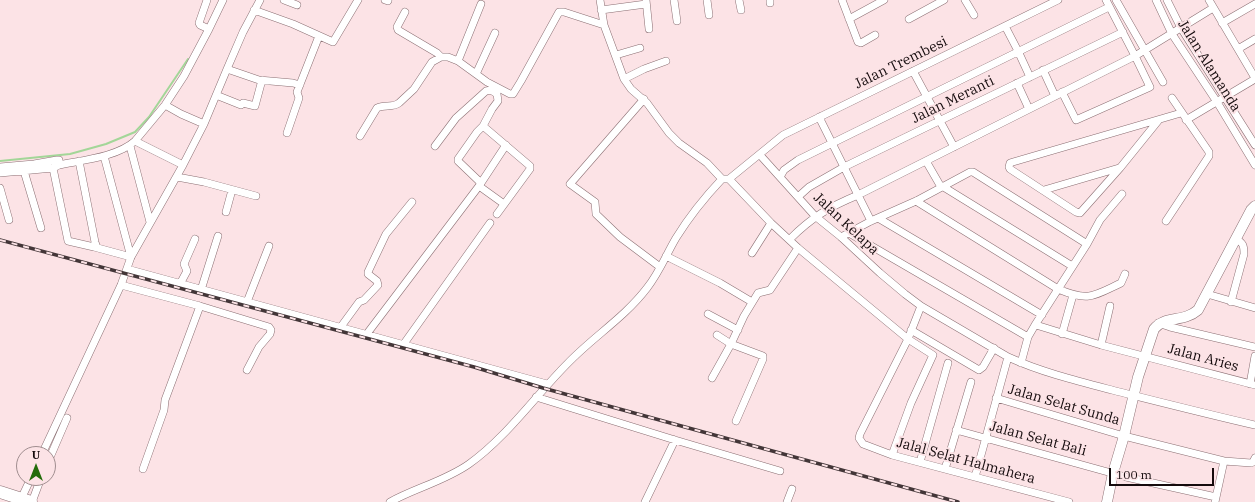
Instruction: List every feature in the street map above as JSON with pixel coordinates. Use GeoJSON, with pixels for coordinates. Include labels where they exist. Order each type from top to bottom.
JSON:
{"type":"FeatureCollection","features":[{"type":"Feature","properties":{"kind":"highway"},"geometry":{"type":"LineString","coordinates":[[0,492],[28,501]]}},
{"type":"Feature","properties":{"kind":"street"},"geometry":{"type":"LineString","coordinates":[[207,0],[198,23],[209,29]]}},
{"type":"Feature","properties":{"kind":"street"},"geometry":{"type":"LineString","coordinates":[[0,173],[56,166],[104,156],[133,144],[165,105],[184,76],[223,0]]}},
{"type":"Feature","properties":{"kind":"street"},"geometry":{"type":"LineString","coordinates":[[46,446],[121,285],[131,257],[184,165],[204,124],[254,10],[260,0]]}},
{"type":"Feature","properties":{"kind":"street"},"geometry":{"type":"LineString","coordinates":[[284,0],[297,6]]}},
{"type":"Feature","properties":{"kind":"street"},"geometry":{"type":"LineString","coordinates":[[254,10],[334,41],[358,0]]}},
{"type":"Feature","properties":{"kind":"street"},"geometry":{"type":"LineString","coordinates":[[600,0],[604,25],[624,79],[631,89],[647,102],[669,133],[679,143],[726,179],[798,248],[908,339],[933,355],[911,403],[892,455]]}},
{"type":"Feature","properties":{"kind":"street"},"geometry":{"type":"LineString","coordinates":[[674,0],[677,21]]}},
{"type":"Feature","properties":{"kind":"street"},"geometry":{"type":"LineString","coordinates":[[707,0],[709,15]]}},
{"type":"Feature","properties":{"kind":"street"},"geometry":{"type":"LineString","coordinates":[[739,0],[741,10]]}},
{"type":"Feature","properties":{"kind":"street"},"geometry":{"type":"LineString","coordinates":[[842,0],[858,42],[861,43],[875,35]]}},
{"type":"Feature","properties":{"kind":"street"},"geometry":{"type":"LineString","coordinates":[[849,19],[884,0]]}},
{"type":"Feature","properties":{"kind":"street"},"geometry":{"type":"LineString","coordinates":[[909,19],[944,0]]}},
{"type":"Feature","properties":{"kind":"street"},"geometry":{"type":"LineString","coordinates":[[965,0],[974,15]]}},
{"type":"Feature","properties":{"kind":"street","name":"Jalan Trembesi"},"geometry":{"type":"LineString","coordinates":[[390,502],[442,479],[469,464],[484,452],[569,362],[621,317],[637,301],[649,286],[685,225],[704,199],[726,179],[760,155],[783,135],[1058,0]]}},
{"type":"Feature","properties":{"kind":"street"},"geometry":{"type":"LineString","coordinates":[[1116,0],[1163,82]]}},
{"type":"Feature","properties":{"kind":"street","name":"Jalan Alamanda"},"geometry":{"type":"LineString","coordinates":[[1156,0],[1172,34],[1252,155],[1255,165]]}},
{"type":"Feature","properties":{"kind":"street","name":"Jalan Alamanda"},"geometry":{"type":"LineString","coordinates":[[1167,0],[1181,28],[1255,144]]}},
{"type":"Feature","properties":{"kind":"street"},"geometry":{"type":"LineString","coordinates":[[1186,120],[1255,78],[1209,0]]}},
{"type":"Feature","properties":{"kind":"street"},"geometry":{"type":"LineString","coordinates":[[601,10],[646,2],[649,29]]}},
{"type":"Feature","properties":{"kind":"street"},"geometry":{"type":"LineString","coordinates":[[780,177],[790,164],[1018,51],[1108,3],[1136,56],[1150,87],[1076,120],[1062,92]]}},
{"type":"Feature","properties":{"kind":"street"},"geometry":{"type":"LineString","coordinates":[[458,61],[481,4]]}},
{"type":"Feature","properties":{"kind":"street"},"geometry":{"type":"LineString","coordinates":[[1222,22],[1255,4]]}},
{"type":"Feature","properties":{"kind":"street"},"geometry":{"type":"LineString","coordinates":[[790,240],[803,226],[826,209],[858,195],[1136,56],[1214,8]]}},
{"type":"Feature","properties":{"kind":"street"},"geometry":{"type":"LineString","coordinates":[[405,12],[397,28],[398,30],[442,57]]}},
{"type":"Feature","properties":{"kind":"street"},"geometry":{"type":"LineString","coordinates":[[360,136],[377,108],[381,106],[397,105],[414,89],[432,62],[442,57],[448,57],[458,61],[487,82],[505,92],[513,94],[559,12],[564,12],[604,25]]}},
{"type":"Feature","properties":{"kind":"street"},"geometry":{"type":"LineString","coordinates":[[1005,26],[1030,77]]}},
{"type":"Feature","properties":{"kind":"street","name":"Jalan Meranti"},"geometry":{"type":"LineString","coordinates":[[799,196],[809,187],[844,167],[1123,32]]}},
{"type":"Feature","properties":{"kind":"street"},"geometry":{"type":"LineString","coordinates":[[476,74],[496,33]]}},
{"type":"Feature","properties":{"kind":"street"},"geometry":{"type":"LineString","coordinates":[[287,133],[299,98],[297,92],[319,36]]}},
{"type":"Feature","properties":{"kind":"street"},"geometry":{"type":"LineString","coordinates":[[1238,49],[1255,38]]}},
{"type":"Feature","properties":{"kind":"street"},"geometry":{"type":"LineString","coordinates":[[616,55],[640,48]]}},
{"type":"Feature","properties":{"kind":"street"},"geometry":{"type":"LineString","coordinates":[[624,79],[644,69],[666,61]]}},
{"type":"Feature","properties":{"kind":"street"},"geometry":{"type":"LineString","coordinates":[[227,69],[248,77],[300,85]]}},
{"type":"Feature","properties":{"kind":"street"},"geometry":{"type":"LineString","coordinates":[[1043,70],[1055,96]]}},
{"type":"Feature","properties":{"kind":"street"},"geometry":{"type":"LineString","coordinates":[[913,71],[954,147]]}},
{"type":"Feature","properties":{"kind":"street"},"geometry":{"type":"LineString","coordinates":[[216,95],[241,105],[243,103],[255,106],[262,80]]}},
{"type":"Feature","properties":{"kind":"street"},"geometry":{"type":"LineString","coordinates":[[1017,83],[1029,109]]}},
{"type":"Feature","properties":{"kind":"street"},"geometry":{"type":"LineString","coordinates":[[435,146],[456,118],[488,90],[497,94],[498,101],[483,126],[477,132],[458,161],[480,184],[504,204]]}},
{"type":"Feature","properties":{"kind":"street"},"geometry":{"type":"LineString","coordinates":[[1166,221],[1209,156],[1207,148],[1181,113],[1172,98]]}},
{"type":"Feature","properties":{"kind":"street"},"geometry":{"type":"LineString","coordinates":[[644,99],[570,184],[595,202],[596,214],[615,232],[660,267]]}},
{"type":"Feature","properties":{"kind":"street"},"geometry":{"type":"LineString","coordinates":[[165,105],[204,124]]}},
{"type":"Feature","properties":{"kind":"street"},"geometry":{"type":"LineString","coordinates":[[1158,121],[1120,168],[1080,213],[1076,212],[1010,169],[1012,162],[1122,129],[1158,121],[1181,113]]}},
{"type":"Feature","properties":{"kind":"street"},"geometry":{"type":"LineString","coordinates":[[819,118],[871,221]]}},
{"type":"Feature","properties":{"kind":"street"},"geometry":{"type":"LineString","coordinates":[[483,126],[530,164],[531,168],[497,214]]}},
{"type":"Feature","properties":{"kind":"street"},"geometry":{"type":"LineString","coordinates":[[133,144],[184,165]]}},
{"type":"Feature","properties":{"kind":"street"},"geometry":{"type":"LineString","coordinates":[[133,144],[150,222]]}},
{"type":"Feature","properties":{"kind":"street"},"geometry":{"type":"LineString","coordinates":[[366,335],[480,184],[506,145]]}},
{"type":"Feature","properties":{"kind":"street","name":"Jalan Kelapa"},"geometry":{"type":"LineString","coordinates":[[760,155],[816,216],[880,273],[921,306],[1008,357],[1020,363],[1077,381],[1255,425]]}},
{"type":"Feature","properties":{"kind":"street"},"geometry":{"type":"LineString","coordinates":[[104,156],[131,257]]}},
{"type":"Feature","properties":{"kind":"street"},"geometry":{"type":"LineString","coordinates":[[0,167],[59,160],[56,166],[68,241],[131,257]]}},
{"type":"Feature","properties":{"kind":"street"},"geometry":{"type":"LineString","coordinates":[[79,161],[96,242],[94,247]]}},
{"type":"Feature","properties":{"kind":"street"},"geometry":{"type":"LineString","coordinates":[[926,161],[941,186],[1072,266]]}},
{"type":"Feature","properties":{"kind":"street"},"geometry":{"type":"LineString","coordinates":[[1044,190],[1120,168]]}},
{"type":"Feature","properties":{"kind":"street"},"geometry":{"type":"LineString","coordinates":[[24,171],[41,228]]}},
{"type":"Feature","properties":{"kind":"street"},"geometry":{"type":"LineString","coordinates":[[841,237],[871,221],[916,201],[941,186],[970,172],[974,172],[1087,244]]}},
{"type":"Feature","properties":{"kind":"street"},"geometry":{"type":"LineString","coordinates":[[177,177],[204,182],[256,196]]}},
{"type":"Feature","properties":{"kind":"street"},"geometry":{"type":"LineString","coordinates":[[0,188],[9,220]]}},
{"type":"Feature","properties":{"kind":"street"},"geometry":{"type":"LineString","coordinates":[[226,212],[232,190]]}},
{"type":"Feature","properties":{"kind":"street"},"geometry":{"type":"LineString","coordinates":[[1020,363],[1028,337],[1087,244],[1100,220],[1122,194]]}},
{"type":"Feature","properties":{"kind":"street"},"geometry":{"type":"LineString","coordinates":[[916,201],[1058,289],[1073,295],[1085,297],[1093,295],[1122,282],[1125,274]]}},
{"type":"Feature","properties":{"kind":"street"},"geometry":{"type":"LineString","coordinates":[[340,328],[359,302],[364,300],[378,285],[378,282],[368,274],[368,272],[386,234],[412,202]]}},
{"type":"Feature","properties":{"kind":"street"},"geometry":{"type":"LineString","coordinates":[[1107,502],[1113,473],[1151,335],[1158,323],[1190,316],[1198,310],[1251,210],[1255,206]]}},
{"type":"Feature","properties":{"kind":"street"},"geometry":{"type":"LineString","coordinates":[[878,218],[1042,314]]}},
{"type":"Feature","properties":{"kind":"street"},"geometry":{"type":"LineString","coordinates":[[752,253],[771,222]]}},
{"type":"Feature","properties":{"kind":"street"},"geometry":{"type":"LineString","coordinates":[[403,345],[490,223]]}},
{"type":"Feature","properties":{"kind":"street"},"geometry":{"type":"LineString","coordinates":[[849,233],[1028,337]]}},
{"type":"Feature","properties":{"kind":"street"},"geometry":{"type":"LineString","coordinates":[[201,290],[218,236]]}},
{"type":"Feature","properties":{"kind":"street"},"geometry":{"type":"LineString","coordinates":[[180,284],[187,271],[184,266],[184,262],[195,238]]}},
{"type":"Feature","properties":{"kind":"street"},"geometry":{"type":"LineString","coordinates":[[1231,302],[1244,254],[1244,246],[1242,242],[1236,238]]}},
{"type":"Feature","properties":{"kind":"street"},"geometry":{"type":"LineString","coordinates":[[247,302],[269,246]]}},
{"type":"Feature","properties":{"kind":"street"},"geometry":{"type":"LineString","coordinates":[[712,378],[758,292],[770,290],[798,248]]}},
{"type":"Feature","properties":{"kind":"street"},"geometry":{"type":"LineString","coordinates":[[666,256],[752,302]]}},
{"type":"Feature","properties":{"kind":"street"},"geometry":{"type":"LineString","coordinates":[[127,269],[547,384]]}},
{"type":"Feature","properties":{"kind":"street"},"geometry":{"type":"LineString","coordinates":[[121,285],[200,306],[269,327],[271,330],[270,334],[259,347],[247,370]]}},
{"type":"Feature","properties":{"kind":"street"},"geometry":{"type":"LineString","coordinates":[[1207,294],[1255,308]]}},
{"type":"Feature","properties":{"kind":"street"},"geometry":{"type":"LineString","coordinates":[[1062,334],[1073,295]]}},
{"type":"Feature","properties":{"kind":"street"},"geometry":{"type":"LineString","coordinates":[[143,469],[164,410],[165,400],[200,306]]}},
{"type":"Feature","properties":{"kind":"street"},"geometry":{"type":"LineString","coordinates":[[908,339],[921,306]]}},
{"type":"Feature","properties":{"kind":"street"},"geometry":{"type":"LineString","coordinates":[[1101,345],[1110,306]]}},
{"type":"Feature","properties":{"kind":"street"},"geometry":{"type":"LineString","coordinates":[[708,314],[738,330]]}},
{"type":"Feature","properties":{"kind":"street"},"geometry":{"type":"LineString","coordinates":[[1158,323],[1255,347]]}},
{"type":"Feature","properties":{"kind":"street","name":"Jalan Aries"},"geometry":{"type":"LineString","coordinates":[[1036,325],[1101,345],[1252,385]]}},
{"type":"Feature","properties":{"kind":"street"},"geometry":{"type":"LineString","coordinates":[[911,330],[979,370],[983,367],[994,348]]}},
{"type":"Feature","properties":{"kind":"street"},"geometry":{"type":"LineString","coordinates":[[717,335],[731,344],[763,356],[736,421]]}},
{"type":"Feature","properties":{"kind":"street","name":"Jalal Selat Halmahera"},"geometry":{"type":"LineString","coordinates":[[908,339],[860,434],[859,438],[863,444],[892,455],[1069,502]]}},
{"type":"Feature","properties":{"kind":"street"},"geometry":{"type":"LineString","coordinates":[[1252,385],[1255,356]]}},
{"type":"Feature","properties":{"kind":"street"},"geometry":{"type":"LineString","coordinates":[[975,477],[1008,357]]}},
{"type":"Feature","properties":{"kind":"street"},"geometry":{"type":"LineString","coordinates":[[920,462],[948,363]]}},
{"type":"Feature","properties":{"kind":"street"},"geometry":{"type":"LineString","coordinates":[[945,469],[972,382]]}},
{"type":"Feature","properties":{"kind":"street"},"geometry":{"type":"LineString","coordinates":[[536,396],[675,440],[780,471]]}},
{"type":"Feature","properties":{"kind":"street","name":"Jalan Selat Sunda"},"geometry":{"type":"LineString","coordinates":[[996,398],[1124,436],[1224,461],[1251,464],[1255,458]]}},
{"type":"Feature","properties":{"kind":"street"},"geometry":{"type":"LineString","coordinates":[[55,446],[67,418]]}},
{"type":"Feature","properties":{"kind":"street","name":"Jalan Selat Bali"},"geometry":{"type":"LineString","coordinates":[[956,430],[1113,473],[1216,499]]}},
{"type":"Feature","properties":{"kind":"street"},"geometry":{"type":"LineString","coordinates":[[645,502],[675,440]]}},
{"type":"Feature","properties":{"kind":"street"},"geometry":{"type":"LineString","coordinates":[[1216,499],[1224,461]]}},
{"type":"Feature","properties":{"kind":"street"},"geometry":{"type":"LineString","coordinates":[[28,501],[30,486]]}},
{"type":"Feature","properties":{"kind":"street"},"geometry":{"type":"LineString","coordinates":[[28,501],[36,486]]}},
{"type":"Feature","properties":{"kind":"street"},"geometry":{"type":"LineString","coordinates":[[787,502],[792,489]]}},
{"type":"Feature","properties":{"kind":"waterway"},"geometry":{"type":"LineString","coordinates":[[0,161],[70,154],[106,144],[135,132],[149,117],[188,59]]}},
{"type":"Feature","properties":{"kind":"railway"},"geometry":{"type":"LineString","coordinates":[[0,240],[474,367],[543,388],[958,502]]}}]}
